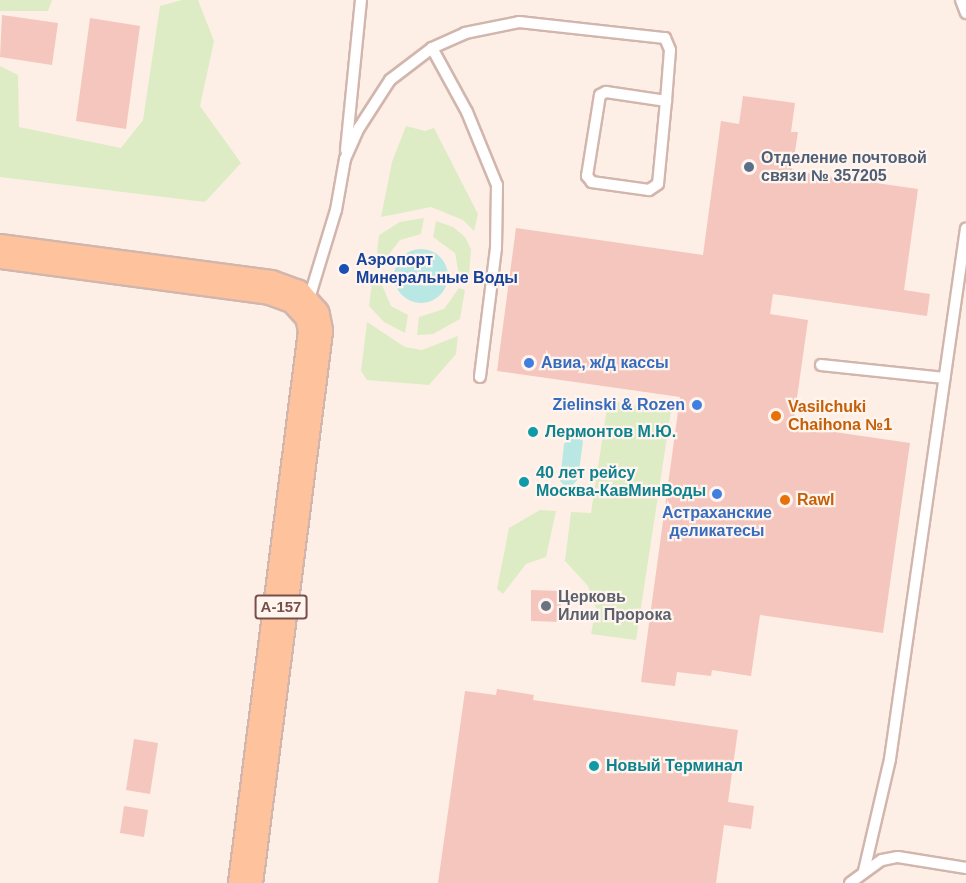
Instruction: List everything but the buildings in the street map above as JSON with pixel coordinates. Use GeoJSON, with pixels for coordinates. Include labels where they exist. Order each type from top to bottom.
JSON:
{"type":"FeatureCollection","features":[{"type":"Feature","properties":{"kind":"main road"},"geometry":{"type":"LineString","coordinates":[[0,251],[270,287],[295,296],[307,305]]}},
{"type":"Feature","properties":{"kind":"main road","name":"А-157"},"geometry":{"type":"LineString","coordinates":[[245,883],[315,332],[307,305]]}},
{"type":"Feature","properties":{"kind":"lane"},"geometry":{"type":"LineString","coordinates":[[307,305],[336,210],[345,159],[361,0]]}},
{"type":"Feature","properties":{"kind":"lane"},"geometry":{"type":"LineString","coordinates":[[961,0],[966,13]]}},
{"type":"Feature","properties":{"kind":"lane"},"geometry":{"type":"LineString","coordinates":[[345,159],[359,128],[390,80],[432,48],[465,33],[519,22],[660,37],[668,42],[670,50],[666,101],[657,187],[649,190],[590,181],[587,172],[601,94],[666,101]]}},
{"type":"Feature","properties":{"kind":"lane"},"geometry":{"type":"LineString","coordinates":[[432,48],[467,112],[497,185],[496,248],[480,377]]}},
{"type":"Feature","properties":{"kind":"lane"},"geometry":{"type":"LineString","coordinates":[[864,871],[890,759],[966,228]]}},
{"type":"Feature","properties":{"kind":"lane"},"geometry":{"type":"LineString","coordinates":[[821,365],[944,378]]}},
{"type":"Feature","properties":{"kind":"lane"},"geometry":{"type":"LineString","coordinates":[[850,883],[882,860],[898,857],[966,868]]}},
{"type":"Feature","properties":{"kind":"green space"},"geometry":{"type":"Polygon","coordinates":[[[0,0],[52,0],[48,11],[0,11],[0,0]]]}},
{"type":"Feature","properties":{"kind":"green space"},"geometry":{"type":"Polygon","coordinates":[[[182,0],[198,0],[214,41],[200,106],[241,163],[205,202],[0,177],[0,66],[18,75],[19,127],[121,148],[143,120],[160,6],[182,0]]]}},
{"type":"Feature","properties":{"kind":"green space"},"geometry":{"type":"Polygon","coordinates":[[[406,126],[425,131],[434,128],[478,214],[474,231],[463,220],[431,207],[381,217],[392,162],[406,126]]]}},
{"type":"Feature","properties":{"kind":"green space"},"geometry":{"type":"Polygon","coordinates":[[[424,218],[421,234],[400,240],[383,262],[376,262],[379,235],[400,222],[424,218]]]}},
{"type":"Feature","properties":{"kind":"green space"},"geometry":{"type":"Polygon","coordinates":[[[436,221],[453,227],[465,237],[471,249],[469,276],[459,275],[455,253],[433,237],[436,221]]]}},
{"type":"Feature","properties":{"kind":"green space"},"geometry":{"type":"Polygon","coordinates":[[[373,274],[378,276],[391,306],[408,315],[405,333],[384,322],[369,306],[373,274]]]}},
{"type":"Feature","properties":{"kind":"green space"},"geometry":{"type":"Polygon","coordinates":[[[459,288],[465,290],[460,319],[433,334],[417,335],[419,317],[444,309],[459,288]]]}},
{"type":"Feature","properties":{"kind":"green space"},"geometry":{"type":"Polygon","coordinates":[[[367,322],[405,347],[422,350],[458,336],[456,354],[429,385],[367,380],[361,371],[367,322]]]}},
{"type":"Feature","properties":{"kind":"green space"},"geometry":{"type":"Polygon","coordinates":[[[608,401],[671,411],[636,640],[591,634],[596,608],[588,586],[565,561],[571,512],[591,513],[608,401]]]}},
{"type":"Feature","properties":{"kind":"green space"},"geometry":{"type":"Polygon","coordinates":[[[540,510],[556,511],[546,557],[526,564],[503,594],[497,589],[509,528],[540,510]]]}},
{"type":"Feature","properties":{"kind":"water"},"geometry":{"type":"Polygon","coordinates":[[[416,249],[426,249],[436,253],[444,261],[448,276],[444,291],[436,299],[426,303],[416,303],[406,299],[398,291],[394,281],[394,271],[398,261],[406,253],[416,249]]]}},
{"type":"Feature","properties":{"kind":"water"},"geometry":{"type":"Polygon","coordinates":[[[578,437],[583,441],[578,479],[572,486],[564,485],[560,481],[564,444],[569,438],[578,437]]]}},
{"type":"Feature","properties":{"kind":"place","name":"Отделение почтовой связи № 357205"},"geometry":{"type":"Point","coordinates":[749,167]}},
{"type":"Feature","properties":{"kind":"place","name":"Аэропорт Минеральные Воды"},"geometry":{"type":"Point","coordinates":[344,269]}},
{"type":"Feature","properties":{"kind":"place","name":"Авиа, ж/д кассы"},"geometry":{"type":"Point","coordinates":[529,363]}},
{"type":"Feature","properties":{"kind":"place","name":"Zielinski & Rozen"},"geometry":{"type":"Point","coordinates":[697,405]}},
{"type":"Feature","properties":{"kind":"place","name":"Vasilchuki Chaihona №1"},"geometry":{"type":"Point","coordinates":[776,416]}},
{"type":"Feature","properties":{"kind":"place","name":"Лермонтов М.Ю."},"geometry":{"type":"Point","coordinates":[533,432]}},
{"type":"Feature","properties":{"kind":"place","name":"40 лет рейсу Москва-КавМинВоды"},"geometry":{"type":"Point","coordinates":[524,482]}},
{"type":"Feature","properties":{"kind":"place","name":"Астраханские деликатесы"},"geometry":{"type":"Point","coordinates":[717,494]}},
{"type":"Feature","properties":{"kind":"place","name":"Rawl"},"geometry":{"type":"Point","coordinates":[785,500]}},
{"type":"Feature","properties":{"kind":"place","name":"Церковь Илии Пророка"},"geometry":{"type":"Point","coordinates":[546,606]}},
{"type":"Feature","properties":{"kind":"place","name":"Новый Терминал"},"geometry":{"type":"Point","coordinates":[594,766]}}]}
